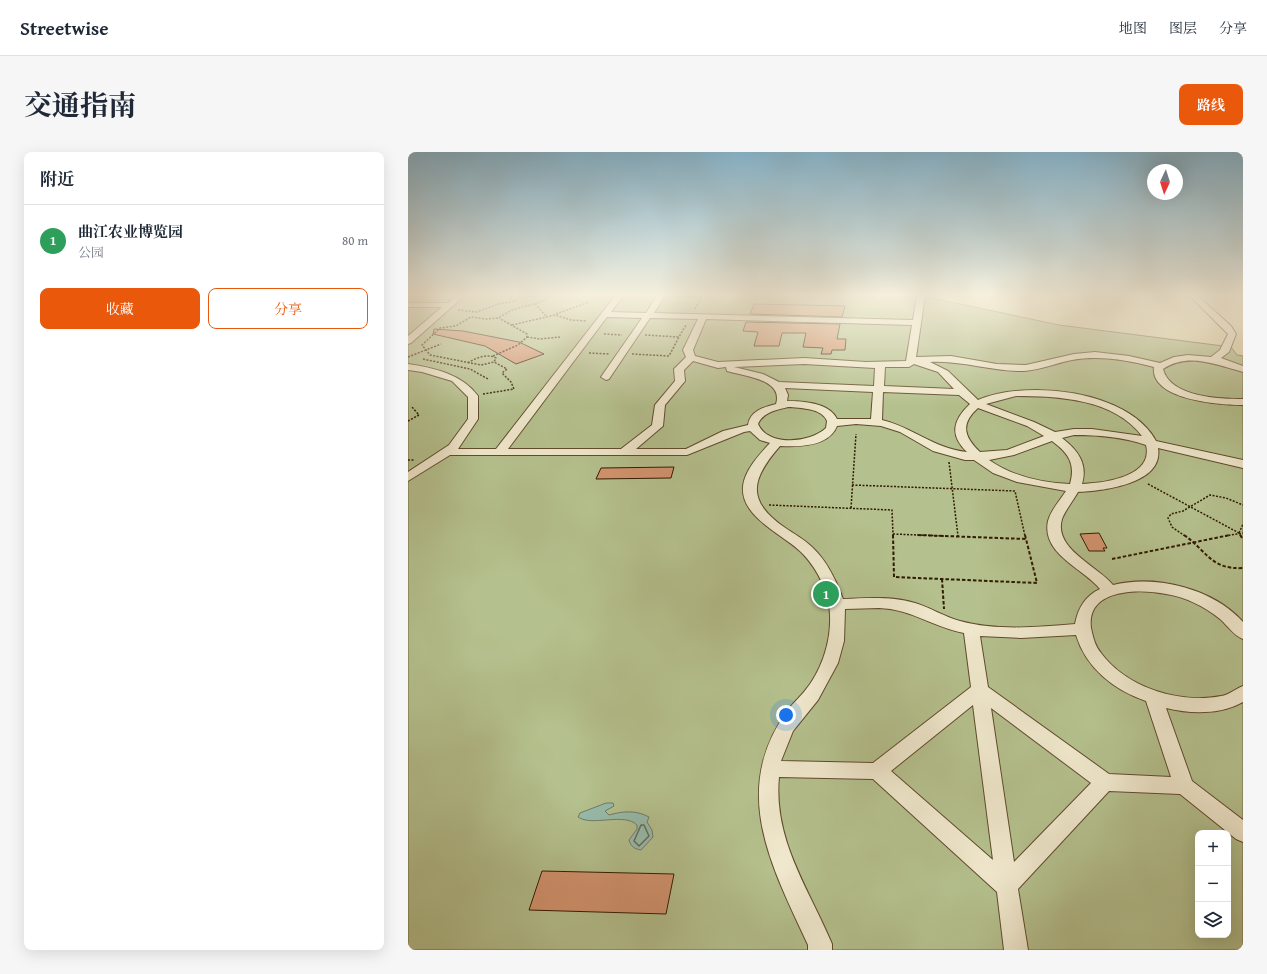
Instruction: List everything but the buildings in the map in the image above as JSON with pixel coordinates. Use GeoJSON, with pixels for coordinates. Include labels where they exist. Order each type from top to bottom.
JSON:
{"type":"FeatureCollection","features":[{"type":"Feature","properties":{"kind":"street"},"geometry":{"type":"LineString","coordinates":[[408,341],[417,333]]}},
{"type":"Feature","properties":{"kind":"street"},"geometry":{"type":"LineString","coordinates":[[499,452],[590,333]]}},
{"type":"Feature","properties":{"kind":"street"},"geometry":{"type":"LineString","coordinates":[[691,358],[688,350],[696,333]]}},
{"type":"Feature","properties":{"kind":"street"},"geometry":{"type":"LineString","coordinates":[[718,365],[804,362],[880,366],[909,364],[911,360],[915,333]]}},
{"type":"Feature","properties":{"kind":"street"},"geometry":{"type":"LineString","coordinates":[[1220,362],[1215,357],[1224,352],[1231,333]]}},
{"type":"Feature","properties":{"kind":"street"},"geometry":{"type":"LineString","coordinates":[[606,377],[635,335]]}},
{"type":"Feature","properties":{"kind":"street"},"geometry":{"type":"LineString","coordinates":[[911,360],[950,359],[997,368],[1026,368],[1047,365],[1074,357],[1096,356],[1133,360],[1161,366]]}},
{"type":"Feature","properties":{"kind":"street"},"geometry":{"type":"LineString","coordinates":[[691,358],[757,376],[776,385],[961,392]]}},
{"type":"Feature","properties":{"kind":"street"},"geometry":{"type":"LineString","coordinates":[[624,452],[657,426],[660,405],[680,381],[680,369],[691,358]]}},
{"type":"Feature","properties":{"kind":"street"},"geometry":{"type":"LineString","coordinates":[[1243,369],[1220,362],[1188,358],[1174,360],[1158,368],[1158,375],[1163,382],[1173,389],[1206,400],[1243,402]]}},
{"type":"Feature","properties":{"kind":"street"},"geometry":{"type":"LineString","coordinates":[[911,360],[927,364],[942,371],[961,392],[978,404],[1029,422],[1053,436],[1075,456],[1079,479],[1075,488],[1059,507],[1055,519],[1055,533],[1060,546],[1068,555],[1097,576],[1110,590]]}},
{"type":"Feature","properties":{"kind":"street"},"geometry":{"type":"LineString","coordinates":[[876,422],[880,366]]}},
{"type":"Feature","properties":{"kind":"street"},"geometry":{"type":"LineString","coordinates":[[408,367],[423,368],[455,379],[473,396],[473,419],[448,452],[408,477]]}},
{"type":"Feature","properties":{"kind":"street"},"geometry":{"type":"LineString","coordinates":[[776,385],[783,394],[781,405]]}},
{"type":"Feature","properties":{"kind":"street"},"geometry":{"type":"LineString","coordinates":[[1016,393],[1043,393],[1073,396],[1102,405],[1127,416],[1145,431],[1154,448],[1150,464],[1135,477],[1108,486],[1075,488],[1040,484],[1008,475],[982,462],[966,446],[959,431],[962,417],[978,404],[992,398],[1016,393]]}},
{"type":"Feature","properties":{"kind":"street"},"geometry":{"type":"LineString","coordinates":[[801,404],[823,411],[830,416],[832,423],[830,429],[815,440],[790,444],[766,439],[757,434],[753,428],[752,422],[756,416],[764,410],[781,405],[801,404]]}},
{"type":"Feature","properties":{"kind":"street"},"geometry":{"type":"LineString","coordinates":[[832,423],[876,422],[895,426],[925,444],[948,452],[977,456],[1010,454],[1053,436],[1074,432],[1109,433],[1136,438],[1151,443],[1243,464]]}},
{"type":"Feature","properties":{"kind":"street"},"geometry":{"type":"LineString","coordinates":[[448,452],[687,452],[697,449],[726,432],[753,428]]}},
{"type":"Feature","properties":{"kind":"street"},"geometry":{"type":"LineString","coordinates":[[777,442],[752,473],[749,487],[753,504],[760,514],[808,550],[822,567],[837,604],[839,619],[837,646],[811,696],[795,714],[779,741],[770,769],[768,802],[775,840],[786,875],[820,944],[820,950]]}},
{"type":"Feature","properties":{"kind":"street"},"geometry":{"type":"LineString","coordinates":[[1243,633],[1238,626],[1215,608],[1188,595],[1160,588],[1133,586],[1110,590],[1094,599],[1084,613],[1082,629],[1088,648],[1103,667],[1125,684],[1153,697],[1184,705],[1214,705],[1238,698],[1243,693]]}},
{"type":"Feature","properties":{"kind":"street"},"geometry":{"type":"LineString","coordinates":[[837,604],[883,603],[902,605],[945,621],[971,628],[1035,632],[1082,629]]}},
{"type":"Feature","properties":{"kind":"street"},"geometry":{"type":"LineString","coordinates":[[971,628],[1016,950]]}},
{"type":"Feature","properties":{"kind":"street"},"geometry":{"type":"LineString","coordinates":[[770,769],[877,771],[979,690]]}},
{"type":"Feature","properties":{"kind":"street"},"geometry":{"type":"LineString","coordinates":[[979,690],[1105,782],[1184,786]]}},
{"type":"Feature","properties":{"kind":"street"},"geometry":{"type":"LineString","coordinates":[[1153,697],[1184,786],[1243,832]]}},
{"type":"Feature","properties":{"kind":"street"},"geometry":{"type":"LineString","coordinates":[[877,771],[1006,886]]}},
{"type":"Feature","properties":{"kind":"street"},"geometry":{"type":"LineString","coordinates":[[1006,886],[1105,782]]}},
{"type":"Feature","properties":{"kind":"path"},"geometry":{"type":"LineString","coordinates":[[434,333],[422,345],[430,355],[481,365],[494,362],[507,369],[502,372],[511,382],[514,389],[473,396]]}},
{"type":"Feature","properties":{"kind":"path"},"geometry":{"type":"LineString","coordinates":[[526,333],[527,337]]}},
{"type":"Feature","properties":{"kind":"path"},"geometry":{"type":"LineString","coordinates":[[590,353],[669,356],[681,333]]}},
{"type":"Feature","properties":{"kind":"path"},"geometry":{"type":"LineString","coordinates":[[604,334],[679,336]]}},
{"type":"Feature","properties":{"kind":"path"},"geometry":{"type":"LineString","coordinates":[[527,337],[540,339],[560,337]]}},
{"type":"Feature","properties":{"kind":"path"},"geometry":{"type":"LineString","coordinates":[[468,363],[476,357],[493,356],[518,345],[527,337]]}},
{"type":"Feature","properties":{"kind":"path"},"geometry":{"type":"LineString","coordinates":[[408,358],[441,344]]}},
{"type":"Feature","properties":{"kind":"path"},"geometry":{"type":"LineString","coordinates":[[493,356],[496,358],[494,362]]}},
{"type":"Feature","properties":{"kind":"path"},"geometry":{"type":"LineString","coordinates":[[408,358],[415,358]]}},
{"type":"Feature","properties":{"kind":"path"},"geometry":{"type":"LineString","coordinates":[[420,359],[470,369],[488,379]]}},
{"type":"Feature","properties":{"kind":"path"},"geometry":{"type":"LineString","coordinates":[[408,421],[419,415],[412,407]]}},
{"type":"Feature","properties":{"kind":"path"},"geometry":{"type":"LineString","coordinates":[[851,508],[856,434]]}},
{"type":"Feature","properties":{"kind":"path"},"geometry":{"type":"LineString","coordinates":[[948,452],[958,536]]}},
{"type":"Feature","properties":{"kind":"path"},"geometry":{"type":"LineString","coordinates":[[1148,484],[1243,533]]}},
{"type":"Feature","properties":{"kind":"path"},"geometry":{"type":"LineString","coordinates":[[753,504],[892,510],[894,577],[1037,583],[1015,491],[852,485]]}},
{"type":"Feature","properties":{"kind":"path"},"geometry":{"type":"LineString","coordinates":[[1243,505],[1226,498],[1210,495],[1191,507],[1171,514],[1168,518],[1172,527],[1194,542],[1206,557],[1221,567],[1230,569],[1243,568]]}},
{"type":"Feature","properties":{"kind":"path"},"geometry":{"type":"LineString","coordinates":[[1239,532],[1243,524]]}},
{"type":"Feature","properties":{"kind":"path"},"geometry":{"type":"LineString","coordinates":[[1239,532],[1243,539]]}},
{"type":"Feature","properties":{"kind":"path"},"geometry":{"type":"LineString","coordinates":[[1112,559],[1239,532]]}},
{"type":"Feature","properties":{"kind":"path"},"geometry":{"type":"LineString","coordinates":[[893,534],[1026,539]]}},
{"type":"Feature","properties":{"kind":"path"},"geometry":{"type":"LineString","coordinates":[[942,579],[945,621]]}},
{"type":"Feature","properties":{"kind":"green space"},"geometry":{"type":"Polygon","coordinates":[[[408,333],[1123,333],[1231,347],[1237,355],[1243,356],[1243,950],[408,950],[408,333]]]}},
{"type":"Feature","properties":{"kind":"water"},"geometry":{"type":"Polygon","coordinates":[[[606,803],[613,803],[614,806],[605,811],[609,815],[629,812],[639,813],[649,817],[647,822],[652,830],[653,837],[641,850],[634,847],[629,840],[637,829],[637,825],[631,821],[616,819],[591,821],[578,817],[580,813],[606,803]]]}},
{"type":"Feature","properties":{"kind":"place","name":"曲江农业博览园"},"geometry":{"type":"Point","coordinates":[826,594]}}]}
